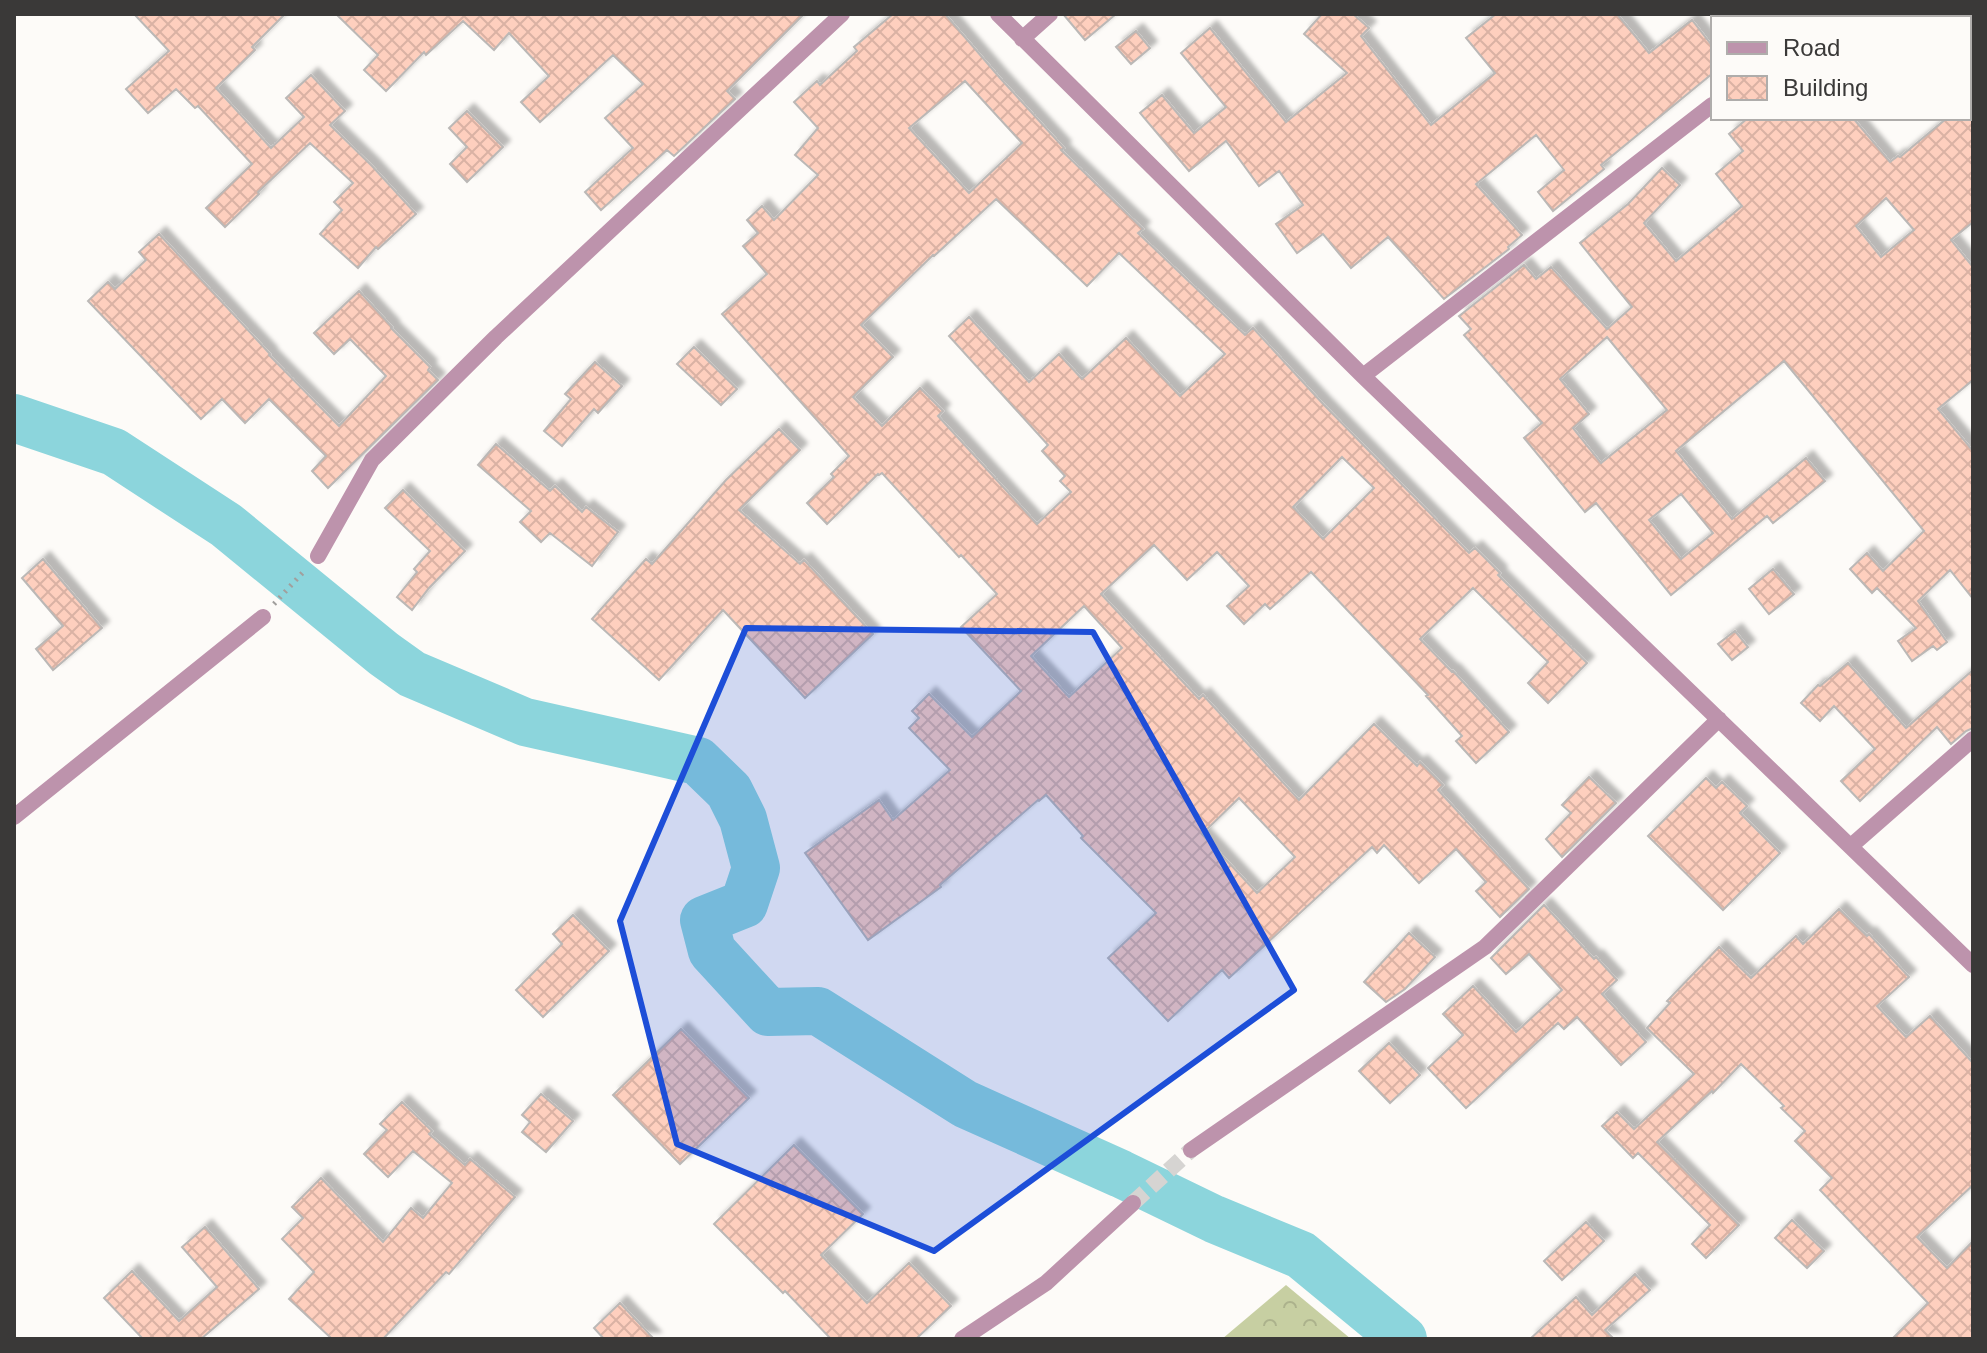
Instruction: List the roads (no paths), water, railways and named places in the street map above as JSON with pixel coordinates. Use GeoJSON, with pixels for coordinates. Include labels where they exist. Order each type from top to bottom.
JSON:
{"type":"FeatureCollection","features":[{"type":"Feature","properties":{"kind":"street"},"geometry":{"type":"LineString","coordinates":[[318,556],[372,460],[508,326],[842,14]]}},
{"type":"Feature","properties":{"kind":"street"},"geometry":{"type":"LineString","coordinates":[[998,14],[1363,376],[1973,965]]}},
{"type":"Feature","properties":{"kind":"street"},"geometry":{"type":"LineString","coordinates":[[1022,39],[1050,14]]}},
{"type":"Feature","properties":{"kind":"street"},"geometry":{"type":"LineString","coordinates":[[1363,376],[1711,106]]}},
{"type":"Feature","properties":{"kind":"street"},"geometry":{"type":"LineString","coordinates":[[14,817],[263,617]]}},
{"type":"Feature","properties":{"kind":"street"},"geometry":{"type":"LineString","coordinates":[[1191,1150],[1485,947],[1719,719]]}},
{"type":"Feature","properties":{"kind":"street"},"geometry":{"type":"LineString","coordinates":[[1851,846],[1973,739]]}},
{"type":"Feature","properties":{"kind":"street"},"geometry":{"type":"LineString","coordinates":[[962,1339],[1046,1283],[1133,1203]]}},
{"type":"Feature","properties":{"kind":"waterway"},"geometry":{"type":"LineString","coordinates":[[14,418],[114,452],[226,525],[412,674],[525,722],[698,761],[729,791],[743,819],[756,868],[744,904],[704,920],[712,951],[768,1012],[818,1011],[965,1104],[1214,1219],[1301,1255],[1403,1339]]}},
{"type":"Feature","properties":{"kind":"tunnel"},"geometry":{"type":"LineString","coordinates":[[1133,1203],[1191,1150]]}}]}
